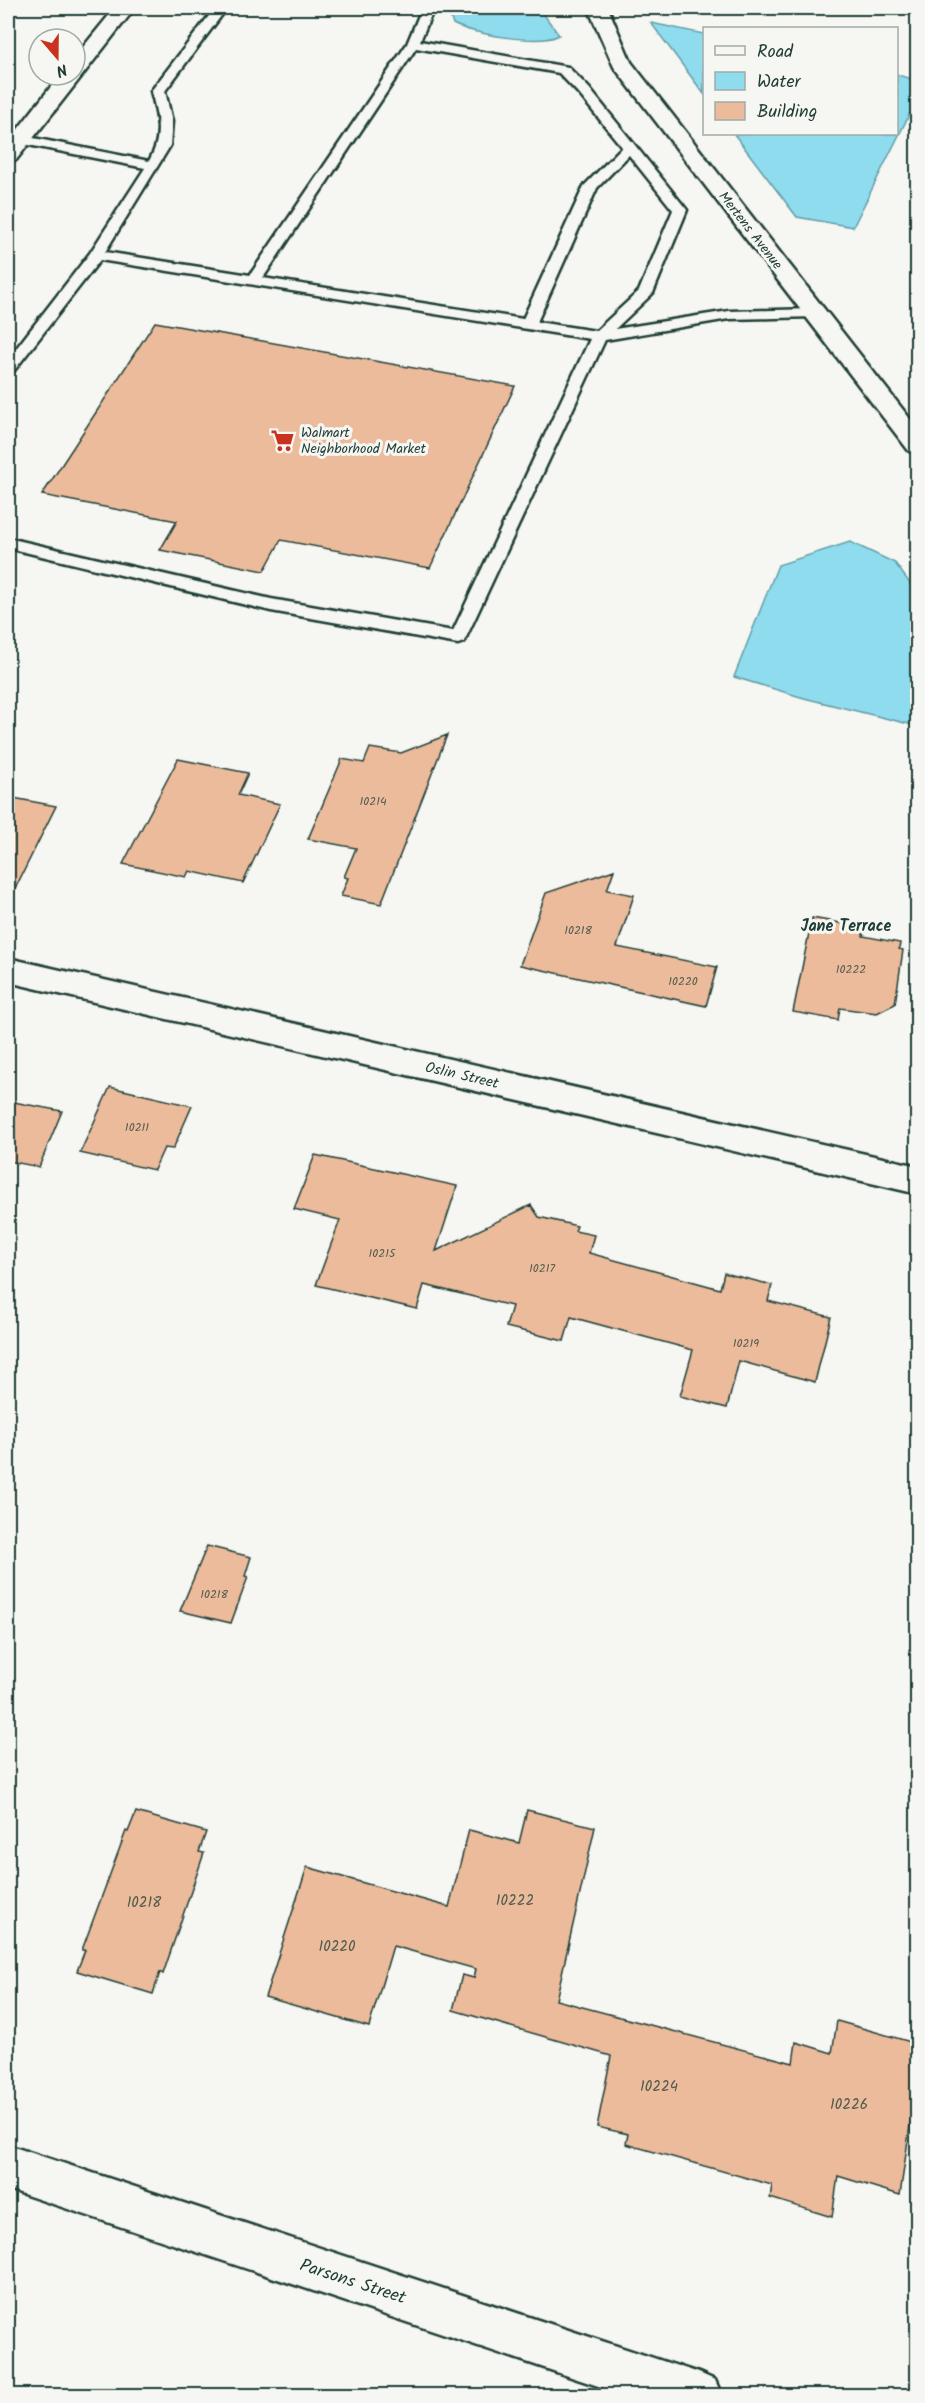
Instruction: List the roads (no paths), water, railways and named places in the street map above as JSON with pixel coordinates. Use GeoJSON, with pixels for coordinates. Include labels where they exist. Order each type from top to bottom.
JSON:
{"type":"FeatureCollection","features":[{"type":"Feature","properties":{"kind":"street"},"geometry":{"type":"LineString","coordinates":[[87,55],[125,8]]}},
{"type":"Feature","properties":{"kind":"street","name":"Mertens Avenue"},"geometry":{"type":"LineString","coordinates":[[598,8],[621,63],[918,446]]}},
{"type":"Feature","properties":{"kind":"street"},"geometry":{"type":"LineString","coordinates":[[8,155],[14,138],[60,87]]}},
{"type":"Feature","properties":{"kind":"street","name":"Oslin Street"},"geometry":{"type":"LineString","coordinates":[[8,970],[918,1180]]}},
{"type":"Feature","properties":{"kind":"street","name":"Parsons Street"},"geometry":{"type":"LineString","coordinates":[[8,2167],[699,2396]]}},
{"type":"Feature","properties":{"kind":"lane"},"geometry":{"type":"LineString","coordinates":[[8,369],[96,255],[164,148],[169,132],[158,91],[221,8]]}},
{"type":"Feature","properties":{"kind":"lane"},"geometry":{"type":"LineString","coordinates":[[254,280],[414,44],[428,8]]}},
{"type":"Feature","properties":{"kind":"lane"},"geometry":{"type":"LineString","coordinates":[[8,543],[271,605],[458,638],[599,336],[646,293],[680,210],[584,92],[562,70],[414,44]]}},
{"type":"Feature","properties":{"kind":"lane"},"geometry":{"type":"LineString","coordinates":[[14,138],[153,166]]}},
{"type":"Feature","properties":{"kind":"lane"},"geometry":{"type":"LineString","coordinates":[[528,325],[591,186],[629,147]]}},
{"type":"Feature","properties":{"kind":"lane"},"geometry":{"type":"LineString","coordinates":[[96,255],[599,336],[729,315],[815,313]]}},
{"type":"Feature","properties":{"kind":"water"},"geometry":{"type":"Polygon","coordinates":[[[457,8],[539,8],[559,35],[550,38],[523,39],[462,28],[453,24],[451,19],[457,8]]]}},
{"type":"Feature","properties":{"kind":"water"},"geometry":{"type":"Polygon","coordinates":[[[651,23],[703,34],[703,93],[651,23]]]}},
{"type":"Feature","properties":{"kind":"water"},"geometry":{"type":"Polygon","coordinates":[[[898,75],[917,80],[917,99],[853,227],[797,217],[735,135],[898,135],[898,75]]]}},
{"type":"Feature","properties":{"kind":"water"},"geometry":{"type":"Polygon","coordinates":[[[850,542],[895,563],[917,593],[917,726],[804,698],[734,677],[778,565],[850,542]]]}},
{"type":"Feature","properties":{"kind":"place","name":"Walmart Neighborhood Market"},"geometry":{"type":"Point","coordinates":[283,440]}},
{"type":"Feature","properties":{"kind":"district","name":"Jane Terrace"},"geometry":{"type":"Point","coordinates":[846,925]}}]}
